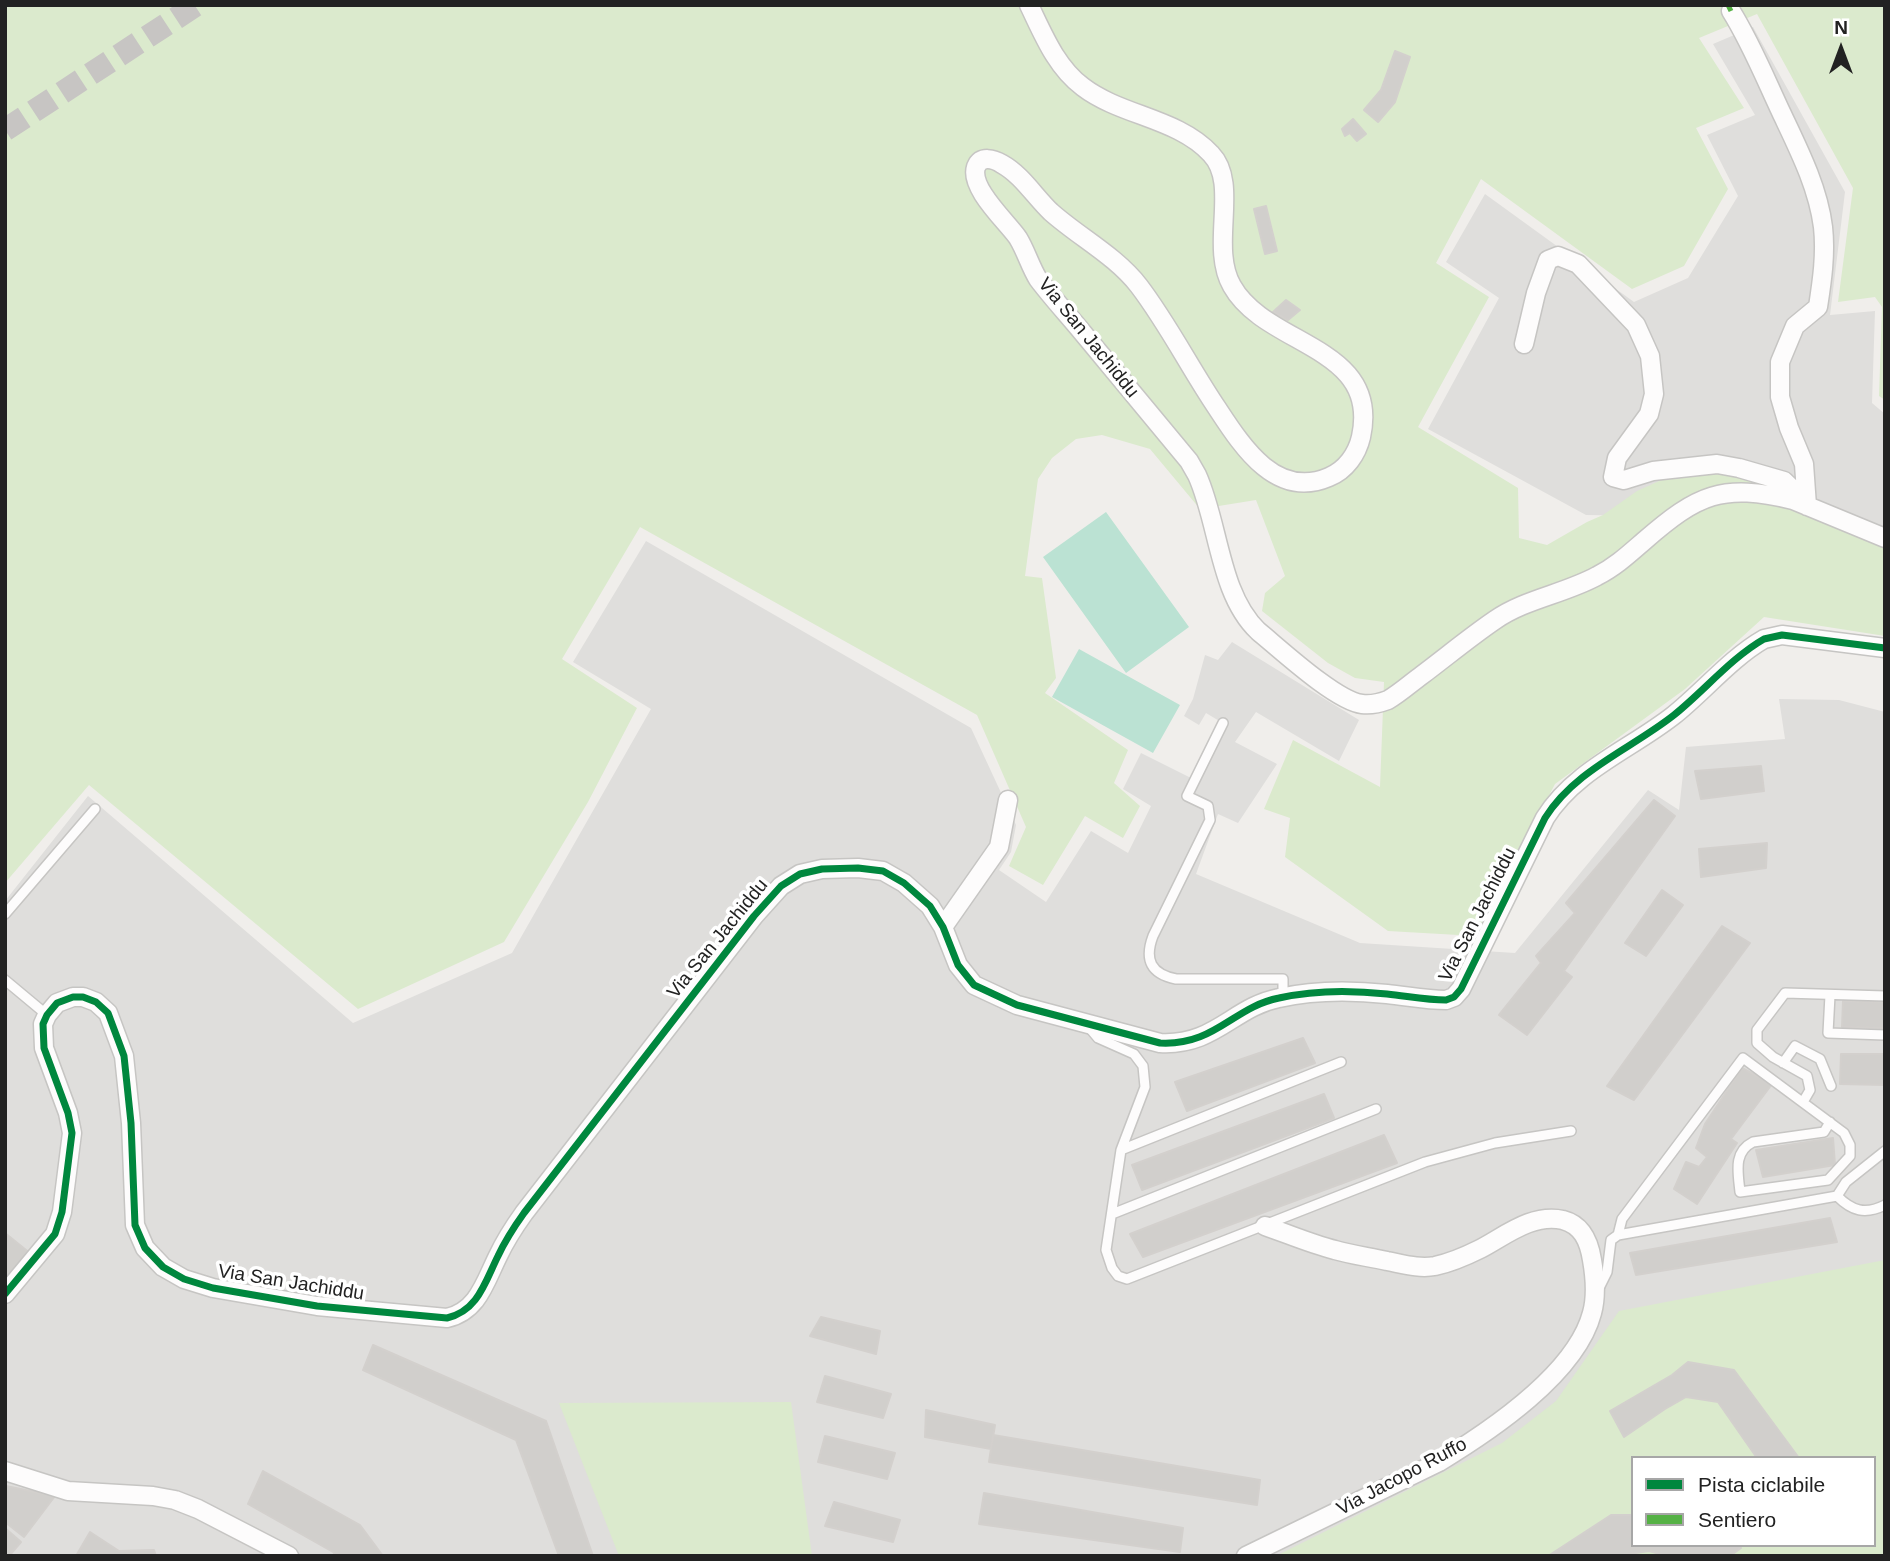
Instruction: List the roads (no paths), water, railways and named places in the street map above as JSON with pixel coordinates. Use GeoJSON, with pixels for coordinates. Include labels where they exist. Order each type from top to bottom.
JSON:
{"type":"FeatureCollection","features":[{"type":"Feature","properties":{"kind":"street","name":"Via San Jachiddu"},"geometry":{"type":"LineString","coordinates":[[1029,5],[1055,57],[1083,88],[1186,136],[1203,146],[1214,157],[1224,178],[1222,248],[1225,270],[1231,285],[1254,311],[1342,367],[1354,381],[1362,400],[1364,416],[1358,447],[1350,461],[1340,471],[1315,481],[1283,479],[1271,474],[1261,466],[1217,409],[1137,283],[1049,210],[1006,166],[988,159],[977,166],[975,174],[982,191],[1016,235],[1036,276],[1189,461],[1202,485],[1235,599],[1245,619],[1343,697],[1364,704],[1386,701],[1506,613],[1577,586],[1612,567],[1673,516],[1698,500],[1742,491],[1778,496],[1807,505],[1885,538]]}},
{"type":"Feature","properties":{"kind":"street"},"geometry":{"type":"LineString","coordinates":[[1731,11],[1748,39],[1799,150],[1815,190],[1823,228],[1823,278],[1818,307],[1795,326],[1780,362],[1780,397],[1788,428],[1804,464],[1807,505]]}},
{"type":"Feature","properties":{"kind":"street"},"geometry":{"type":"LineString","coordinates":[[1524,344],[1536,293],[1548,260],[1558,256],[1578,264],[1636,325],[1650,356],[1654,394],[1649,415],[1617,458],[1613,477],[1624,480],[1653,471],[1717,464],[1784,481],[1807,505]]}},
{"type":"Feature","properties":{"kind":"street","name":"Via San Jachiddu"},"geometry":{"type":"LineString","coordinates":[[47,1015],[57,1003],[83,998],[96,1002],[113,1020],[128,1076],[135,1224],[145,1248],[163,1267],[184,1279],[213,1288],[317,1306],[447,1318],[466,1311],[479,1297],[499,1254],[524,1213],[746,926],[787,881],[800,874],[822,869],[858,868],[883,871],[894,876],[921,897],[937,915],[958,965],[974,985],[1017,1004],[1160,1043],[1185,1043],[1199,1039],[1264,1003],[1312,992],[1349,992],[1436,1000],[1454,997],[1545,818],[1558,799],[1580,778],[1675,714],[1764,639],[1782,635],[1885,648]]}},
{"type":"Feature","properties":{"kind":"street"},"geometry":{"type":"LineString","coordinates":[[943,927],[999,847],[1008,800]]}},
{"type":"Feature","properties":{"kind":"street"},"geometry":{"type":"LineString","coordinates":[[5,1294],[55,1234],[65,1199],[72,1133],[68,1113],[44,1048],[42,1036],[47,1015]]}},
{"type":"Feature","properties":{"kind":"street","name":"Via Jacopo Ruffo"},"geometry":{"type":"LineString","coordinates":[[1246,1556],[1439,1462],[1519,1407],[1544,1385],[1579,1342],[1592,1312],[1595,1295],[1587,1240],[1572,1223],[1562,1220],[1550,1218],[1527,1224],[1478,1251],[1431,1266],[1408,1265],[1337,1251],[1265,1226]]}},
{"type":"Feature","properties":{"kind":"street"},"geometry":{"type":"LineString","coordinates":[[5,1471],[68,1491],[153,1496],[175,1500],[198,1508],[289,1556]]}},
{"type":"Feature","properties":{"kind":"lane"},"geometry":{"type":"LineString","coordinates":[[1223,723],[1187,796],[1208,806],[1210,820],[1153,936],[1149,958],[1155,970],[1163,976],[1176,979],[1283,979],[1283,997]]}},
{"type":"Feature","properties":{"kind":"lane"},"geometry":{"type":"LineString","coordinates":[[5,914],[95,809]]}},
{"type":"Feature","properties":{"kind":"lane"},"geometry":{"type":"LineString","coordinates":[[5,980],[47,1015]]}},
{"type":"Feature","properties":{"kind":"lane"},"geometry":{"type":"LineString","coordinates":[[1803,1102],[1810,1090],[1807,1076],[1773,1057],[1757,1043],[1757,1030],[1785,993],[1885,996]]}},
{"type":"Feature","properties":{"kind":"lane"},"geometry":{"type":"LineString","coordinates":[[1829,995],[1828,1033],[1885,1035]]}},
{"type":"Feature","properties":{"kind":"lane"},"geometry":{"type":"LineString","coordinates":[[1087,1024],[1098,1038],[1134,1054],[1143,1066],[1145,1087],[1121,1150],[1107,1250],[1108,1259],[1118,1276],[1127,1279],[1425,1162],[1495,1143],[1571,1131]]}},
{"type":"Feature","properties":{"kind":"lane"},"geometry":{"type":"LineString","coordinates":[[1783,1063],[1795,1046],[1820,1059],[1831,1086]]}},
{"type":"Feature","properties":{"kind":"lane"},"geometry":{"type":"LineString","coordinates":[[1618,1235],[1622,1219],[1743,1058],[1830,1122],[1844,1133],[1850,1145],[1850,1156],[1828,1180],[1740,1192],[1737,1163],[1745,1146],[1754,1142],[1824,1132],[1830,1122]]}},
{"type":"Feature","properties":{"kind":"lane"},"geometry":{"type":"LineString","coordinates":[[1121,1150],[1341,1062]]}},
{"type":"Feature","properties":{"kind":"lane"},"geometry":{"type":"LineString","coordinates":[[1112,1214],[1376,1109]]}},
{"type":"Feature","properties":{"kind":"lane"},"geometry":{"type":"LineString","coordinates":[[1595,1295],[1607,1272],[1611,1240],[1618,1235],[1837,1196],[1846,1182],[1885,1151]]}},
{"type":"Feature","properties":{"kind":"lane"},"geometry":{"type":"LineString","coordinates":[[1837,1196],[1849,1207],[1862,1212],[1885,1205]]}},
{"type":"Feature","properties":{"kind":"tunnel"},"geometry":{"type":"LineString","coordinates":[[5,130],[196,5]]}}]}
